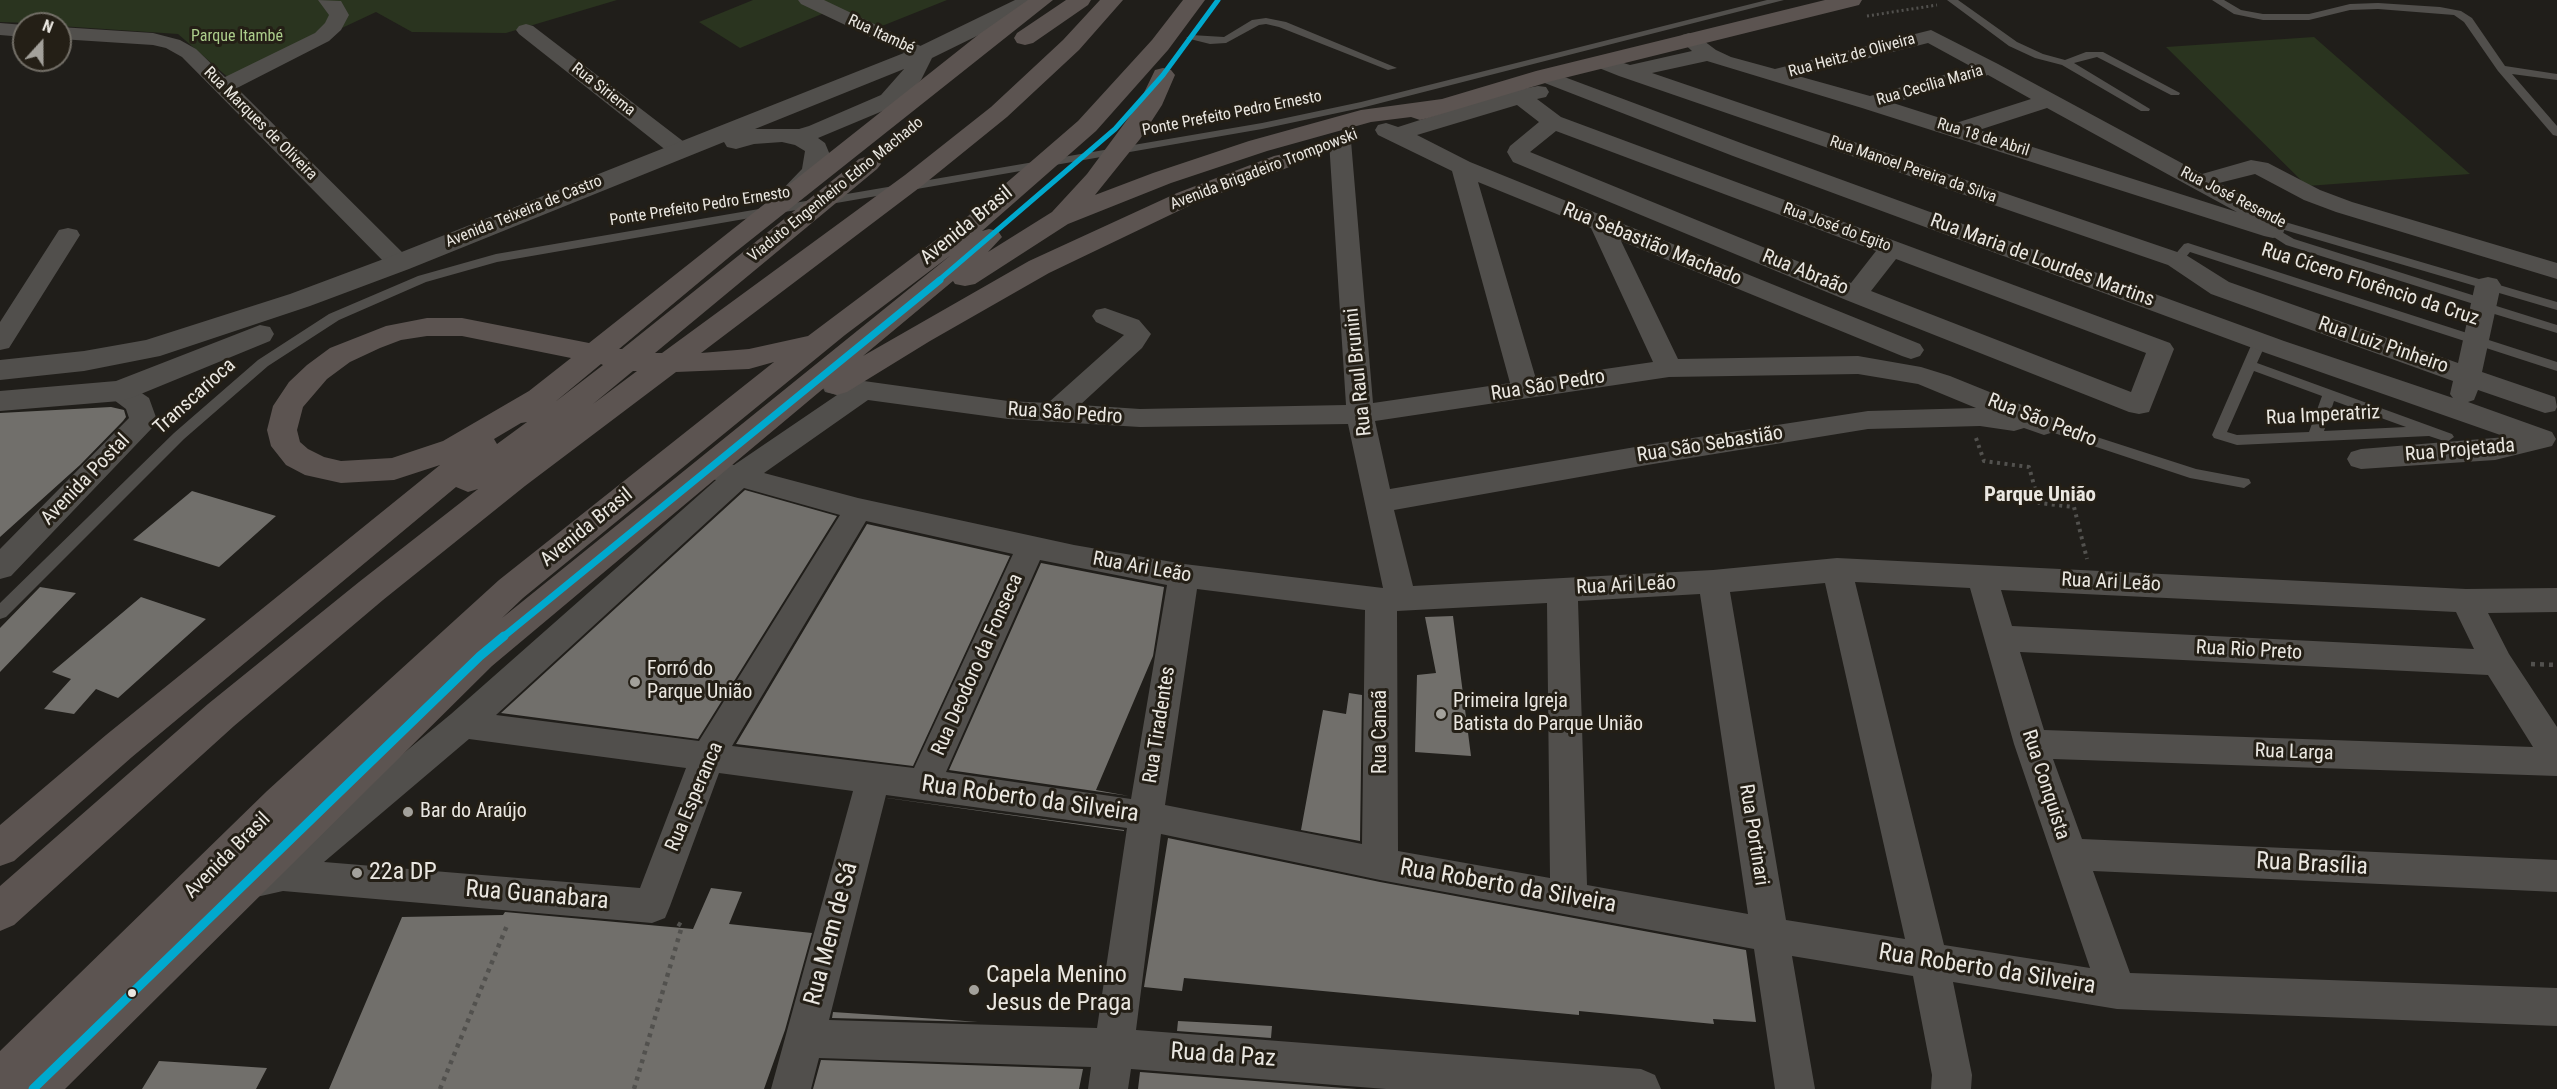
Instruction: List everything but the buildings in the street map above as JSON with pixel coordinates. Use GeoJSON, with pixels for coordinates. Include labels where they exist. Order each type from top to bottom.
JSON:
{"type":"FeatureCollection","features":[{"type":"Feature","properties":{"kind":"highway"},"geometry":{"type":"LineString","coordinates":[[0,849],[119,746],[302,593],[465,462],[538,399],[986,40],[1042,0]]}},
{"type":"Feature","properties":{"kind":"highway","name":"Viaduto Engenheiro Edno Machado"},"geometry":{"type":"LineString","coordinates":[[588,391],[1024,39],[1080,0]]}},
{"type":"Feature","properties":{"kind":"highway"},"geometry":{"type":"LineString","coordinates":[[0,912],[168,760],[371,591],[514,478],[914,180],[999,112],[1071,45],[1112,0]]}},
{"type":"Feature","properties":{"kind":"highway","name":"Avenida Brasil"},"geometry":{"type":"LineString","coordinates":[[0,1082],[281,803],[511,589],[835,329],[977,222],[1087,126],[1160,45],[1194,0]]}},
{"type":"Feature","properties":{"kind":"highway","name":"Avenida Brasil"},"geometry":{"type":"LineString","coordinates":[[33,1089],[480,656],[723,466],[1115,129],[1163,75],[1218,0]]}},
{"type":"Feature","properties":{"kind":"highway","name":"Avenida Brigadeiro Trompowski"},"geometry":{"type":"LineString","coordinates":[[849,389],[920,334],[1039,267],[1186,198],[1340,141],[1387,131],[1442,106],[1544,76],[1689,39],[1858,8]]}},
{"type":"Feature","properties":{"kind":"highway"},"geometry":{"type":"LineString","coordinates":[[1059,218],[1096,179],[1131,134],[1150,105],[1163,75]]}},
{"type":"Feature","properties":{"kind":"highway"},"geometry":{"type":"LineString","coordinates":[[538,399],[454,449],[393,469],[341,472],[316,467],[297,457],[286,446],[282,430],[288,406],[300,389],[317,372],[340,356],[370,341],[396,332],[427,327],[462,327],[638,362],[702,363],[749,359],[803,346],[876,321],[961,280],[1059,218],[1162,178],[1269,143],[1369,115],[1442,106]]}},
{"type":"Feature","properties":{"kind":"highway"},"geometry":{"type":"LineString","coordinates":[[119,746],[194,699],[242,664],[440,501],[588,391]]}},
{"type":"Feature","properties":{"kind":"highway"},"geometry":{"type":"LineString","coordinates":[[0,888],[159,746],[545,434],[588,391]]}},
{"type":"Feature","properties":{"kind":"street"},"geometry":{"type":"LineString","coordinates":[[224,87],[322,37],[334,26],[339,15],[334,5],[328,0]]}},
{"type":"Feature","properties":{"kind":"street","name":"Rua Itambé"},"geometry":{"type":"LineString","coordinates":[[808,0],[921,54]]}},
{"type":"Feature","properties":{"kind":"street","name":"Avenida Teixeira de Castro"},"geometry":{"type":"LineString","coordinates":[[0,370],[84,361],[150,349],[300,300],[399,263],[921,54],[1032,0]]}},
{"type":"Feature","properties":{"kind":"street","name":"Rua Siriema"},"geometry":{"type":"LineString","coordinates":[[526,30],[680,150]]}},
{"type":"Feature","properties":{"kind":"street","name":"Rua Marques de Oliveira"},"geometry":{"type":"LineString","coordinates":[[72,34],[153,39],[173,44],[189,53],[399,263]]}},
{"type":"Feature","properties":{"kind":"street","name":"Rua José Resende"},"geometry":{"type":"LineString","coordinates":[[1931,36],[2199,182],[2274,227]]}},
{"type":"Feature","properties":{"kind":"street","name":"Rua Heitz de Oliveira"},"geometry":{"type":"LineString","coordinates":[[1774,76],[1931,36]]}},
{"type":"Feature","properties":{"kind":"street","name":"Rua 18 de Abril"},"geometry":{"type":"LineString","coordinates":[[1689,39],[1709,54],[1774,76],[1870,103],[2274,227]]}},
{"type":"Feature","properties":{"kind":"street"},"geometry":{"type":"LineString","coordinates":[[784,135],[799,136],[818,131],[884,103],[913,75],[921,54]]}},
{"type":"Feature","properties":{"kind":"street"},"geometry":{"type":"LineString","coordinates":[[1387,131],[1520,96],[1709,54]]}},
{"type":"Feature","properties":{"kind":"street","name":"Rua Manoel Pereira da Silva"},"geometry":{"type":"LineString","coordinates":[[1601,62],[2177,260],[2220,288]]}},
{"type":"Feature","properties":{"kind":"street","name":"Rua Cecília Maria"},"geometry":{"type":"LineString","coordinates":[[1870,103],[1991,68]]}},
{"type":"Feature","properties":{"kind":"street"},"geometry":{"type":"LineString","coordinates":[[866,76],[880,75],[894,79],[898,86],[894,95]]}},
{"type":"Feature","properties":{"kind":"street","name":"Rua Maria de Lourdes Martins"},"geometry":{"type":"LineString","coordinates":[[1544,76],[2207,322],[2442,406],[2456,408],[2549,437]]}},
{"type":"Feature","properties":{"kind":"street","name":"Rua José do Egito"},"geometry":{"type":"LineString","coordinates":[[1520,96],[1553,122],[2161,349],[2139,405]]}},
{"type":"Feature","properties":{"kind":"street"},"geometry":{"type":"LineString","coordinates":[[1958,130],[2049,100]]}},
{"type":"Feature","properties":{"kind":"street","name":"Rua Abraão"},"geometry":{"type":"LineString","coordinates":[[1553,122],[1521,146],[1518,152],[1521,157],[1855,294],[2139,405]]}},
{"type":"Feature","properties":{"kind":"street","name":"Rua Sebastião Machado"},"geometry":{"type":"LineString","coordinates":[[1387,131],[1462,167],[1911,350]]}},
{"type":"Feature","properties":{"kind":"street"},"geometry":{"type":"LineString","coordinates":[[2048,158],[2111,134]]}},
{"type":"Feature","properties":{"kind":"street","name":"Avenida Teixeira de Castro"},"geometry":{"type":"LineString","coordinates":[[0,401],[120,391],[752,137],[784,135],[810,143],[816,148],[818,155],[814,171],[781,204]]}},
{"type":"Feature","properties":{"kind":"street","name":"Rua Raul Brunini"},"geometry":{"type":"LineString","coordinates":[[1340,141],[1360,414],[1378,502],[1391,600]]}},
{"type":"Feature","properties":{"kind":"street"},"geometry":{"type":"LineString","coordinates":[[1462,167],[1525,389]]}},
{"type":"Feature","properties":{"kind":"street"},"geometry":{"type":"LineString","coordinates":[[2199,182],[2251,167],[2260,168],[2312,195],[2344,207],[2557,271]]}},
{"type":"Feature","properties":{"kind":"street"},"geometry":{"type":"LineString","coordinates":[[1601,224],[1669,368]]}},
{"type":"Feature","properties":{"kind":"street"},"geometry":{"type":"LineString","coordinates":[[0,342],[68,235]]}},
{"type":"Feature","properties":{"kind":"street"},"geometry":{"type":"LineString","coordinates":[[1855,294],[1892,248]]}},
{"type":"Feature","properties":{"kind":"street"},"geometry":{"type":"LineString","coordinates":[[2207,322],[2220,288]]}},
{"type":"Feature","properties":{"kind":"street","name":"Rua Luiz Pinheiro"},"geometry":{"type":"LineString","coordinates":[[2220,288],[2545,404]]}},
{"type":"Feature","properties":{"kind":"street"},"geometry":{"type":"LineString","coordinates":[[2456,408],[2462,403],[2485,298]]}},
{"type":"Feature","properties":{"kind":"street"},"geometry":{"type":"LineString","coordinates":[[1054,413],[1133,342],[1138,334],[1130,326],[1105,315]]}},
{"type":"Feature","properties":{"kind":"street","name":"Rua São Pedro"},"geometry":{"type":"LineString","coordinates":[[849,389],[1008,410],[1140,418],[1360,414],[1669,368],[1858,365],[1888,369],[1948,385],[2044,425]]}},
{"type":"Feature","properties":{"kind":"street","name":"Avenida Brasil"},"geometry":{"type":"LineString","coordinates":[[283,874],[463,724],[723,466],[849,389]]}},
{"type":"Feature","properties":{"kind":"street","name":"Avenida Postal"},"geometry":{"type":"LineString","coordinates":[[0,568],[143,420],[139,405],[120,391]]}},
{"type":"Feature","properties":{"kind":"street","name":"Rua São Sebastião"},"geometry":{"type":"LineString","coordinates":[[1378,502],[1647,454],[1868,420],[1969,417],[2044,425]]}},
{"type":"Feature","properties":{"kind":"street","name":"Rua Projetada"},"geometry":{"type":"LineString","coordinates":[[2361,459],[2495,450],[2549,437]]}},
{"type":"Feature","properties":{"kind":"street","name":"Rua Ari Leão"},"geometry":{"type":"LineString","coordinates":[[723,466],[858,508],[1031,547],[1184,576],[1391,600],[1713,582],[1837,570],[2466,602],[2557,600]]}},
{"type":"Feature","properties":{"kind":"street","name":"Rua Esperanca"},"geometry":{"type":"LineString","coordinates":[[651,906],[707,758],[858,508]]}},
{"type":"Feature","properties":{"kind":"street","name":"Rua Deodoro da Fonseca"},"geometry":{"type":"LineString","coordinates":[[924,784],[1031,547]]}},
{"type":"Feature","properties":{"kind":"street"},"geometry":{"type":"LineString","coordinates":[[1837,570],[1929,960],[1952,1075],[1951,1089]]}},
{"type":"Feature","properties":{"kind":"street","name":"Rua Tiradentes"},"geometry":{"type":"LineString","coordinates":[[1108,1089],[1146,816],[1184,576]]}},
{"type":"Feature","properties":{"kind":"street","name":"Rua Conquista"},"geometry":{"type":"LineString","coordinates":[[1982,576],[2031,744],[2117,991]]}},
{"type":"Feature","properties":{"kind":"street","name":"Rua Portinari"},"geometry":{"type":"LineString","coordinates":[[1713,582],[1795,1089]]}},
{"type":"Feature","properties":{"kind":"street"},"geometry":{"type":"LineString","coordinates":[[1562,590],[1569,898]]}},
{"type":"Feature","properties":{"kind":"street","name":"Rua Canaã"},"geometry":{"type":"LineString","coordinates":[[1380,864],[1391,600]]}},
{"type":"Feature","properties":{"kind":"street"},"geometry":{"type":"LineString","coordinates":[[2466,602],[2498,663],[2557,755]]}},
{"type":"Feature","properties":{"kind":"street","name":"Rua Rio Preto"},"geometry":{"type":"LineString","coordinates":[[2000,638],[2498,663]]}},
{"type":"Feature","properties":{"kind":"street","name":"Rua Roberto da Silveira"},"geometry":{"type":"LineString","coordinates":[[463,724],[621,744],[707,758],[924,784],[1146,816],[1380,864],[1769,935],[2117,991],[2557,1007]]}},
{"type":"Feature","properties":{"kind":"street","name":"Rua Larga"},"geometry":{"type":"LineString","coordinates":[[2031,744],[2557,762]]}},
{"type":"Feature","properties":{"kind":"street","name":"Rua Mem de Sá"},"geometry":{"type":"LineString","coordinates":[[791,1089],[873,779]]}},
{"type":"Feature","properties":{"kind":"street","name":"Rua Brasília"},"geometry":{"type":"LineString","coordinates":[[2068,854],[2557,876]]}},
{"type":"Feature","properties":{"kind":"street","name":"Rua Guanabara"},"geometry":{"type":"LineString","coordinates":[[243,884],[283,874],[651,906]]}},
{"type":"Feature","properties":{"kind":"street","name":"Rua da Paz"},"geometry":{"type":"LineString","coordinates":[[804,1038],[1112,1048],[1641,1089]]}},
{"type":"Feature","properties":{"kind":"lane","name":"Ponte Prefeito Pedro Ernesto"},"geometry":{"type":"LineString","coordinates":[[422,279],[507,256],[1262,126],[1361,105],[1779,0]]}},
{"type":"Feature","properties":{"kind":"lane"},"geometry":{"type":"LineString","coordinates":[[2217,0],[2238,12],[2263,17],[2309,17],[2350,7],[2378,6],[2457,13],[2468,20],[2502,69],[2557,133]]}},
{"type":"Feature","properties":{"kind":"lane"},"geometry":{"type":"LineString","coordinates":[[1948,2],[2013,44],[2038,57],[2066,63],[2145,109]]}},
{"type":"Feature","properties":{"kind":"lane"},"geometry":{"type":"LineString","coordinates":[[1191,38],[1210,42],[1226,40],[1256,22],[1266,21],[1282,24],[1392,68]]}},
{"type":"Feature","properties":{"kind":"lane"},"geometry":{"type":"LineString","coordinates":[[2066,63],[2086,55],[2099,54],[2175,93]]}},
{"type":"Feature","properties":{"kind":"lane"},"geometry":{"type":"LineString","coordinates":[[2502,69],[2557,77]]}},
{"type":"Feature","properties":{"kind":"lane"},"geometry":{"type":"LineString","coordinates":[[2274,227],[2290,242],[2485,298],[2557,329]]}},
{"type":"Feature","properties":{"kind":"lane","name":"Rua José Resende"},"geometry":{"type":"LineString","coordinates":[[2274,227],[2485,298],[2557,306]]}},
{"type":"Feature","properties":{"kind":"lane","name":"Rua Cícero Florêncio da Cruz"},"geometry":{"type":"LineString","coordinates":[[2177,260],[2188,247],[2557,367]]}},
{"type":"Feature","properties":{"kind":"lane","name":"Transcarioca"},"geometry":{"type":"LineString","coordinates":[[0,613],[179,436],[263,363],[334,317],[378,296],[422,279]]}},
{"type":"Feature","properties":{"kind":"lane"},"geometry":{"type":"LineString","coordinates":[[2260,341],[2250,365],[2447,437]]}},
{"type":"Feature","properties":{"kind":"lane","name":"Rua Imperatriz"},"geometry":{"type":"LineString","coordinates":[[2250,365],[2219,435],[2237,440],[2429,431]]}},
{"type":"Feature","properties":{"kind":"lane"},"geometry":{"type":"LineString","coordinates":[[2315,436],[2329,394]]}},
{"type":"Feature","properties":{"kind":"lane","name":"Rua São Pedro"},"geometry":{"type":"LineString","coordinates":[[2044,425],[2195,474],[2244,483]]}},
{"type":"Feature","properties":{"kind":"path"},"geometry":{"type":"LineString","coordinates":[[1858,8],[1948,2]]}},
{"type":"Feature","properties":{"kind":"path"},"geometry":{"type":"LineString","coordinates":[[1969,417],[1984,461],[2029,467],[2039,503],[2074,507],[2092,582]]}},
{"type":"Feature","properties":{"kind":"path"},"geometry":{"type":"LineString","coordinates":[[440,1089],[519,894]]}},
{"type":"Feature","properties":{"kind":"path"},"geometry":{"type":"LineString","coordinates":[[634,1089],[682,926],[651,906]]}},
{"type":"Feature","properties":{"kind":"green space","name":"Parque Itambé"},"geometry":{"type":"Polygon","coordinates":[[[0,0],[617,0],[506,33],[412,32],[376,12],[231,80],[178,34],[72,27],[72,12],[12,12],[12,22],[0,22],[0,0]]]}},
{"type":"Feature","properties":{"kind":"green space"},"geometry":{"type":"Polygon","coordinates":[[[753,0],[947,0],[877,28],[829,11],[740,48],[699,22],[753,0]]]}},
{"type":"Feature","properties":{"kind":"green space"},"geometry":{"type":"Polygon","coordinates":[[[2314,37],[2470,174],[2307,186],[2166,47],[2314,37]]]}},
{"type":"Feature","properties":{"kind":"transit line"},"geometry":{"type":"LineString","coordinates":[[33,1089],[480,656],[954,268],[1115,129],[1163,75],[1218,0]]}},
{"type":"Feature","properties":{"kind":"place","name":"Forró do Parque União"},"geometry":{"type":"Point","coordinates":[635,682]}},
{"type":"Feature","properties":{"kind":"place","name":"Primeira Igreja Batista do Parque União"},"geometry":{"type":"Point","coordinates":[1441,714]}},
{"type":"Feature","properties":{"kind":"place","name":"Bar do Araújo"},"geometry":{"type":"Point","coordinates":[408,812]}},
{"type":"Feature","properties":{"kind":"place","name":"22a DP"},"geometry":{"type":"Point","coordinates":[357,873]}},
{"type":"Feature","properties":{"kind":"place","name":"Capela Menino Jesus de Praga"},"geometry":{"type":"Point","coordinates":[974,990]}},
{"type":"Feature","properties":{"kind":"district","name":"Parque União"},"geometry":{"type":"Point","coordinates":[2040,496]}}]}
